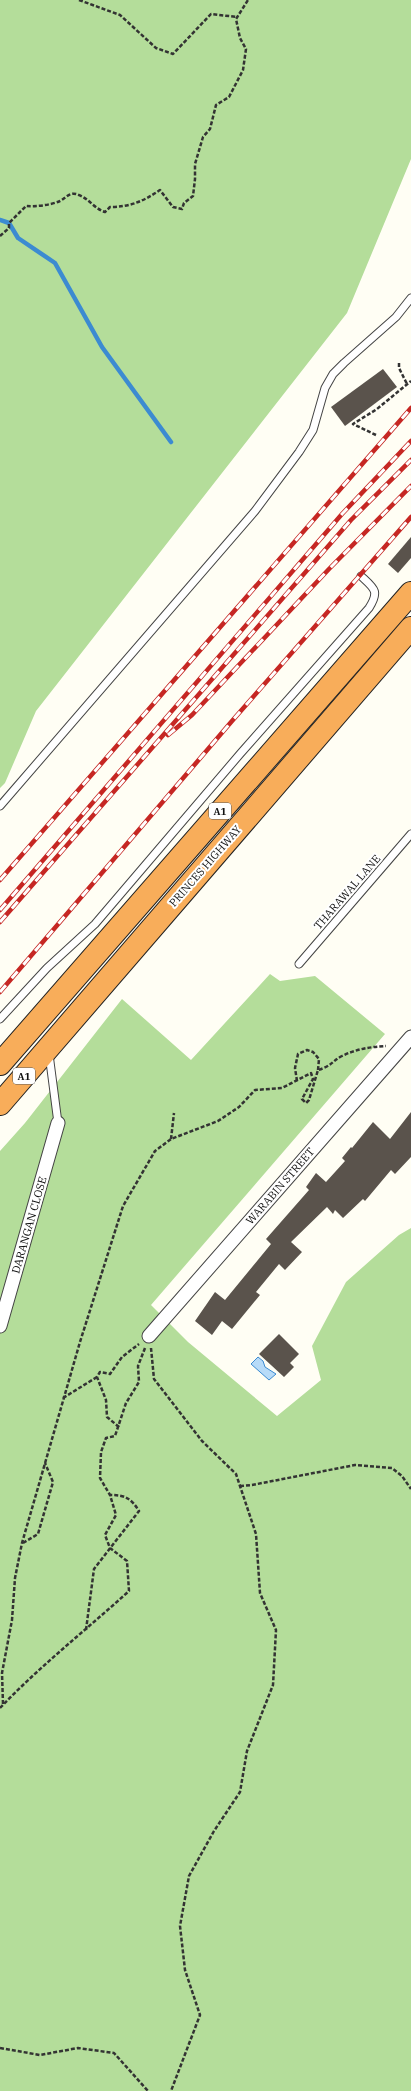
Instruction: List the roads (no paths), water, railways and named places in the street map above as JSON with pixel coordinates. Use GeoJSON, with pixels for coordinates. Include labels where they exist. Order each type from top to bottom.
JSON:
{"type":"FeatureCollection","features":[{"type":"Feature","properties":{"kind":"highway","name":"A1"},"geometry":{"type":"LineString","coordinates":[[0,1064],[411,593]]}},
{"type":"Feature","properties":{"kind":"highway","name":"PRINCES HIGHWAY"},"geometry":{"type":"LineString","coordinates":[[0,1104],[411,628]]}},
{"type":"Feature","properties":{"kind":"street","name":"WARABIN STREET"},"geometry":{"type":"LineString","coordinates":[[149,1336],[407,1041]]}},
{"type":"Feature","properties":{"kind":"street","name":"DARANGAN CLOSE"},"geometry":{"type":"LineString","coordinates":[[0,1326],[58,1123]]}},
{"type":"Feature","properties":{"kind":"lane"},"geometry":{"type":"LineString","coordinates":[[0,806],[255,510],[299,452],[313,430],[326,388],[334,374],[344,363],[396,317],[411,298]]}},
{"type":"Feature","properties":{"kind":"lane"},"geometry":{"type":"LineString","coordinates":[[0,1019],[47,968],[95,924],[240,754],[369,608],[375,598],[374,590],[360,576]]}},
{"type":"Feature","properties":{"kind":"lane","name":"THARAWAL LANE"},"geometry":{"type":"LineString","coordinates":[[299,964],[411,834]]}},
{"type":"Feature","properties":{"kind":"lane"},"geometry":{"type":"LineString","coordinates":[[48,1048],[58,1123]]}},
{"type":"Feature","properties":{"kind":"water"},"geometry":{"type":"Polygon","coordinates":[[[258,1357],[263,1361],[265,1367],[276,1374],[269,1380],[251,1364],[258,1357]]]}},
{"type":"Feature","properties":{"kind":"waterway"},"geometry":{"type":"LineString","coordinates":[[0,220],[9,223],[18,238],[55,263],[102,347],[171,442]]}},
{"type":"Feature","properties":{"kind":"railway"},"geometry":{"type":"LineString","coordinates":[[0,880],[411,408]]}},
{"type":"Feature","properties":{"kind":"railway"},"geometry":{"type":"LineString","coordinates":[[0,910],[342,514],[411,441]]}},
{"type":"Feature","properties":{"kind":"railway"},"geometry":{"type":"LineString","coordinates":[[0,922],[351,520],[411,460]]}},
{"type":"Feature","properties":{"kind":"railway"},"geometry":{"type":"LineString","coordinates":[[168,735],[192,715],[329,569],[411,486]]}},
{"type":"Feature","properties":{"kind":"railway"},"geometry":{"type":"LineString","coordinates":[[0,992],[232,721],[411,517]]}}]}
